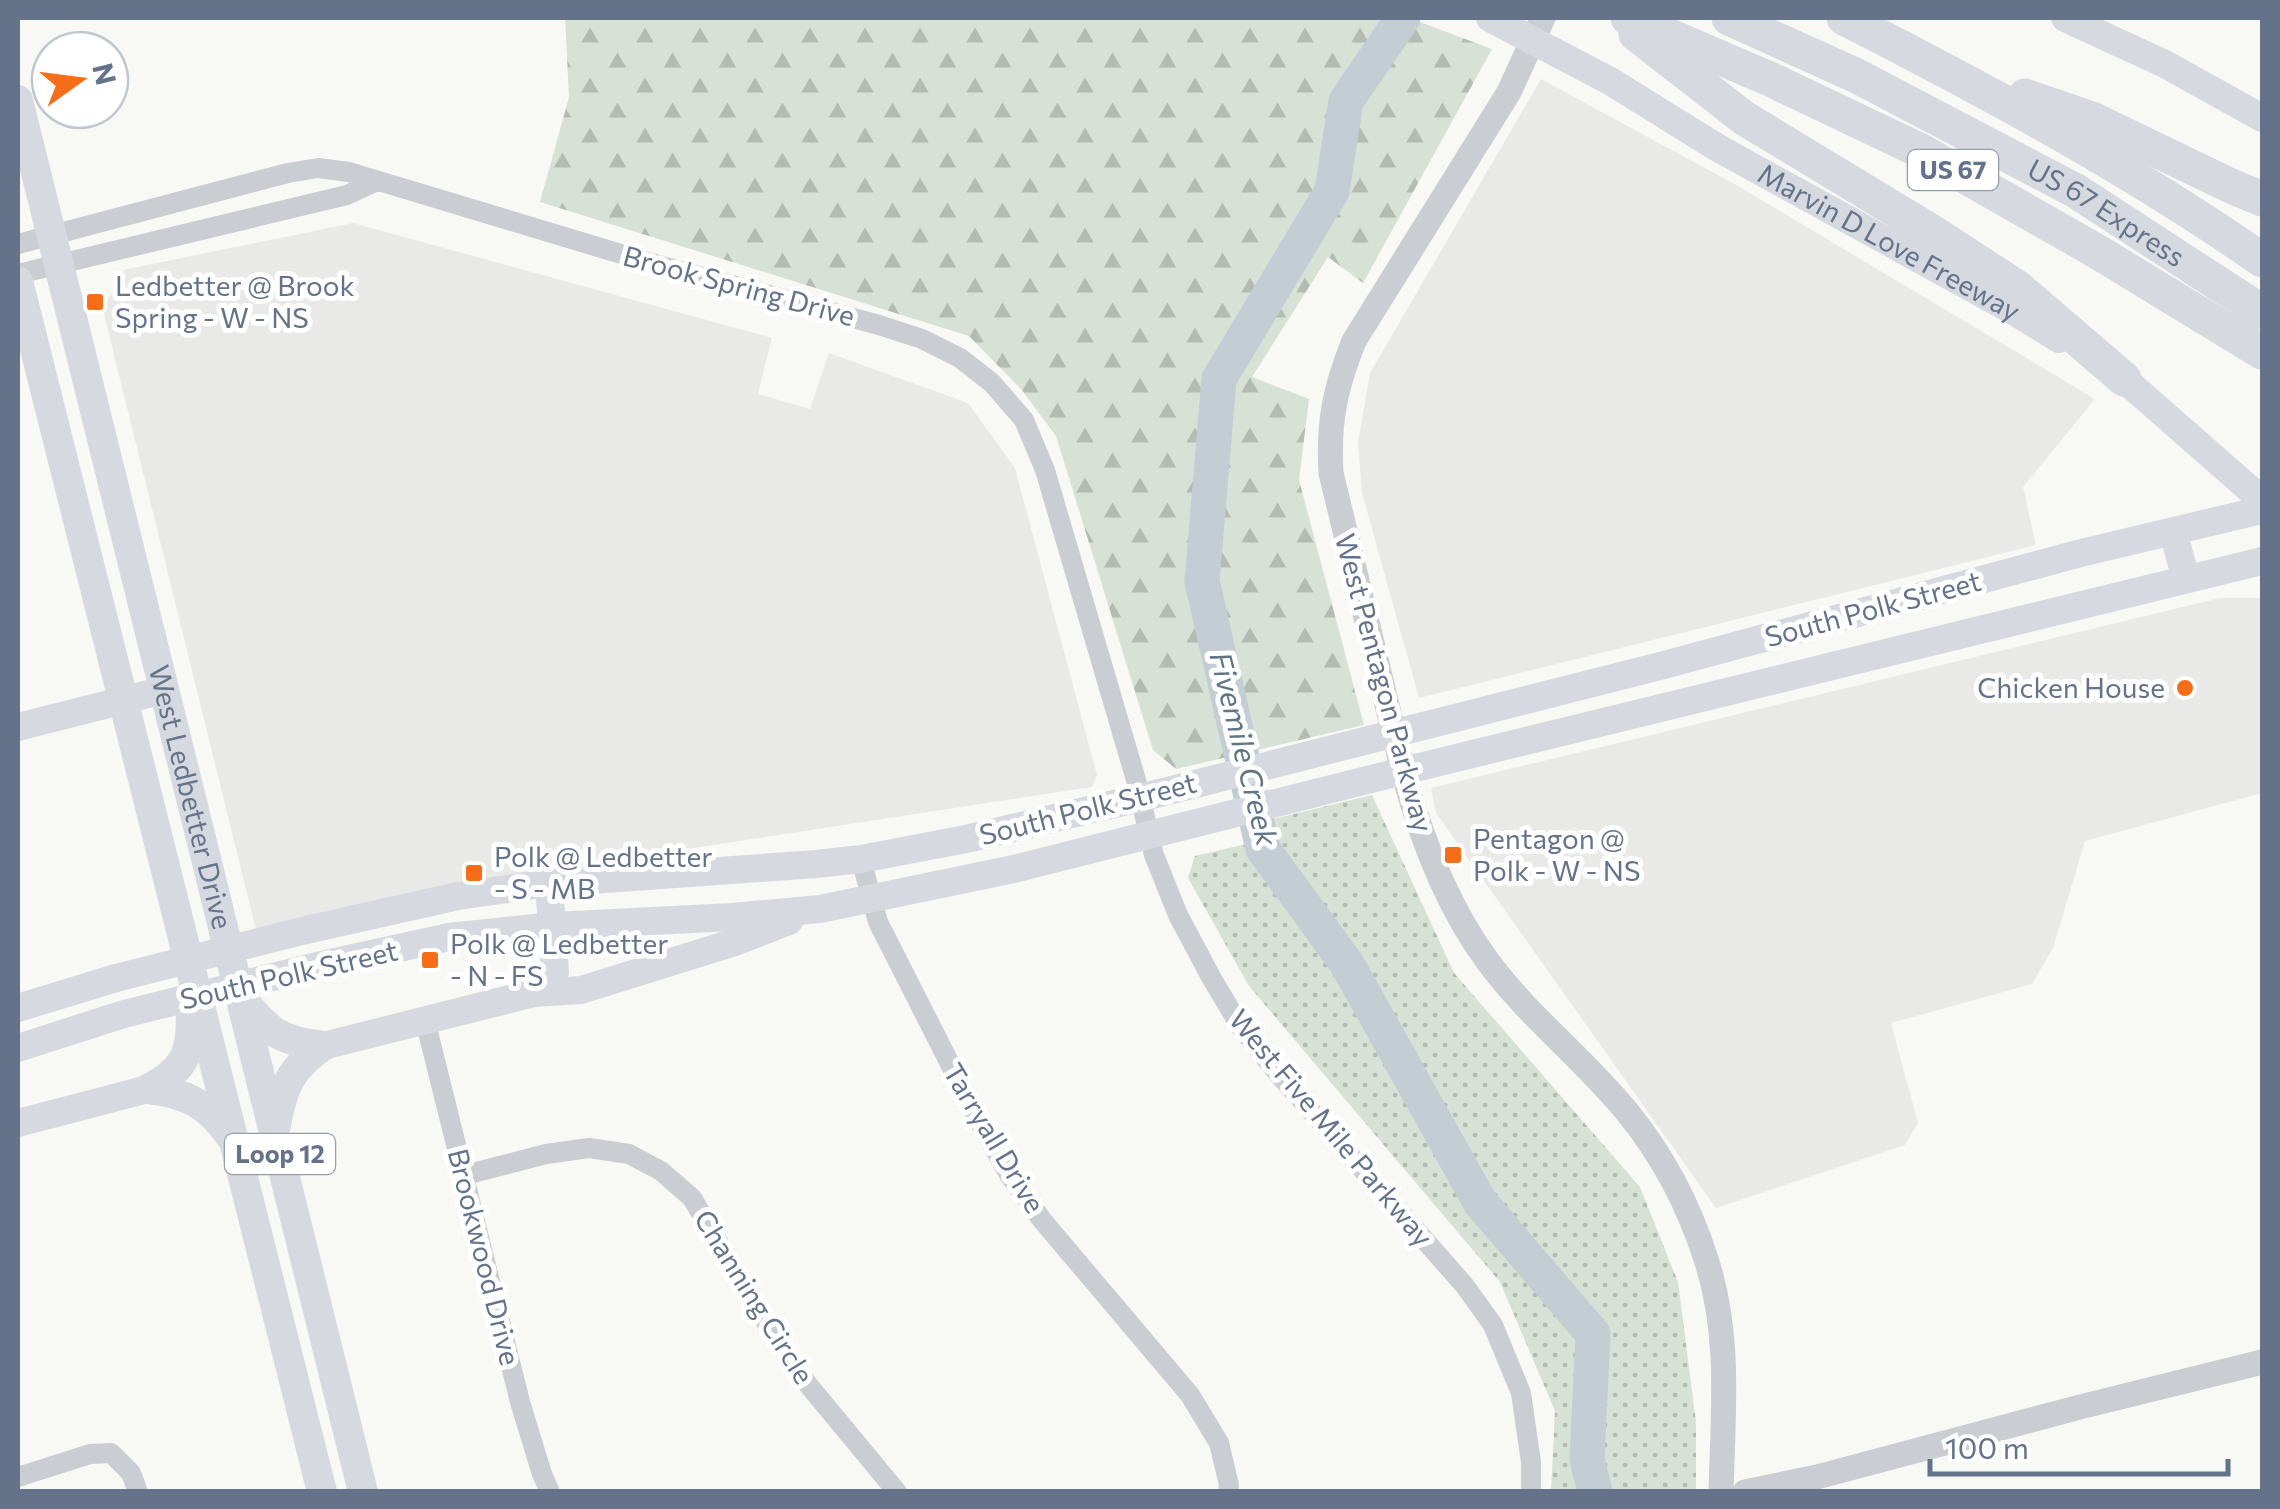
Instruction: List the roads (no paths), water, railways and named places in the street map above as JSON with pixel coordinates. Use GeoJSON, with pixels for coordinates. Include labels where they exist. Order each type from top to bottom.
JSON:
{"type":"FeatureCollection","features":[{"type":"Feature","properties":{"kind":"highway"},"geometry":{"type":"LineString","coordinates":[[1614,18],[1744,118],[2018,288],[2124,379]]}},
{"type":"Feature","properties":{"kind":"highway","name":"US 67"},"geometry":{"type":"LineString","coordinates":[[1628,18],[1772,80],[1921,152],[2098,252],[2262,352]]}},
{"type":"Feature","properties":{"kind":"highway","name":"US 67 Express"},"geometry":{"type":"LineString","coordinates":[[1729,18],[1857,76],[2076,191],[2262,312]]}},
{"type":"Feature","properties":{"kind":"highway"},"geometry":{"type":"LineString","coordinates":[[1844,18],[1948,71],[2114,166],[2262,260]]}},
{"type":"Feature","properties":{"kind":"highway"},"geometry":{"type":"LineString","coordinates":[[1948,71],[2092,119],[2262,199]]}},
{"type":"Feature","properties":{"kind":"main road"},"geometry":{"type":"LineString","coordinates":[[2064,18],[2165,64],[2262,118]]}},
{"type":"Feature","properties":{"kind":"main road","name":"Marvin D Love Freeway"},"geometry":{"type":"LineString","coordinates":[[1494,19],[1538,28],[1610,81],[1718,148],[2017,313],[2124,379],[2262,500]]}},
{"type":"Feature","properties":{"kind":"main road","name":"West Ledbetter Drive"},"geometry":{"type":"LineString","coordinates":[[18,100],[363,1492]]}},
{"type":"Feature","properties":{"kind":"main road","name":"West Ledbetter Drive"},"geometry":{"type":"LineString","coordinates":[[18,277],[322,1492]]}},
{"type":"Feature","properties":{"kind":"main road","name":"South Polk Street"},"geometry":{"type":"LineString","coordinates":[[18,1008],[116,978],[458,896],[549,883],[734,872],[934,846],[1664,666],[2262,510]]}},
{"type":"Feature","properties":{"kind":"main road"},"geometry":{"type":"LineString","coordinates":[[2173,531],[2186,580]]}},
{"type":"Feature","properties":{"kind":"main road","name":"South Polk Street"},"geometry":{"type":"LineString","coordinates":[[18,1048],[124,1014],[449,937],[552,926],[820,909],[1014,869],[2262,561]]}},
{"type":"Feature","properties":{"kind":"main road"},"geometry":{"type":"LineString","coordinates":[[1948,589],[1957,635]]}},
{"type":"Feature","properties":{"kind":"main road"},"geometry":{"type":"LineString","coordinates":[[1664,666],[1676,704]]}},
{"type":"Feature","properties":{"kind":"main road"},"geometry":{"type":"LineString","coordinates":[[18,728],[164,690]]}},
{"type":"Feature","properties":{"kind":"main road"},"geometry":{"type":"LineString","coordinates":[[534,994],[550,985],[555,972],[549,883]]}},
{"type":"Feature","properties":{"kind":"main road"},"geometry":{"type":"LineString","coordinates":[[275,1133],[281,1098],[292,1072],[323,1046],[534,994],[582,990],[732,943],[820,909]]}},
{"type":"Feature","properties":{"kind":"main road"},"geometry":{"type":"LineString","coordinates":[[18,1124],[148,1089],[168,1079],[189,1050],[192,972]]}},
{"type":"Feature","properties":{"kind":"main road"},"geometry":{"type":"LineString","coordinates":[[240,997],[262,1024],[285,1039],[323,1046]]}},
{"type":"Feature","properties":{"kind":"main road"},"geometry":{"type":"LineString","coordinates":[[148,1089],[186,1097],[216,1116],[234,1142]]}},
{"type":"Feature","properties":{"kind":"main road"},"geometry":{"type":"LineString","coordinates":[[298,1395],[337,1386]]}},
{"type":"Feature","properties":{"kind":"street","name":"West Pentagon Parkway"},"geometry":{"type":"LineString","coordinates":[[1538,28],[1509,92],[1354,341],[1332,407],[1331,473],[1393,734],[1436,870],[1468,932],[1511,990],[1626,1110],[1651,1143],[1676,1184],[1694,1226],[1719,1305],[1724,1347],[1721,1492]]}},
{"type":"Feature","properties":{"kind":"street","name":"Brook Spring Drive"},"geometry":{"type":"LineString","coordinates":[[18,277],[55,251],[288,174],[318,168],[348,172],[922,339],[960,358],[992,383],[1024,420],[1046,470]]}},
{"type":"Feature","properties":{"kind":"street","name":"Brook Spring Drive"},"geometry":{"type":"LineString","coordinates":[[18,244],[55,251],[347,196],[377,182]]}},
{"type":"Feature","properties":{"kind":"street","name":"West Five Mile Parkway"},"geometry":{"type":"LineString","coordinates":[[1046,470],[1149,835],[1178,915],[1240,1026],[1465,1286],[1492,1324],[1521,1393],[1531,1462],[1531,1492]]}},
{"type":"Feature","properties":{"kind":"street","name":"Tarryall Drive"},"geometry":{"type":"LineString","coordinates":[[862,858],[878,922],[981,1126],[1042,1220],[1207,1420],[1219,1442],[1228,1492]]}},
{"type":"Feature","properties":{"kind":"street","name":"Brookwood Drive"},"geometry":{"type":"LineString","coordinates":[[425,1020],[520,1402],[550,1492]]}},
{"type":"Feature","properties":{"kind":"street","name":"Channing Circle"},"geometry":{"type":"LineString","coordinates":[[465,1175],[546,1154],[589,1148],[629,1154],[662,1172],[692,1198],[806,1382],[897,1492]]}},
{"type":"Feature","properties":{"kind":"street"},"geometry":{"type":"LineString","coordinates":[[1744,1492],[1818,1477],[2262,1362]]}},
{"type":"Feature","properties":{"kind":"street"},"geometry":{"type":"LineString","coordinates":[[18,1477],[90,1454],[111,1453],[131,1473],[138,1492]]}},
{"type":"Feature","properties":{"kind":"waterway","name":"Fivemile Creek"},"geometry":{"type":"LineString","coordinates":[[1403,18],[1346,101],[1332,191],[1219,379],[1202,581],[1263,849],[1347,964],[1480,1202],[1593,1334],[1587,1459],[1595,1492]]}},
{"type":"Feature","properties":{"kind":"place","name":"Ledbetter @ Brook Spring - W - NS"},"geometry":{"type":"Point","coordinates":[95,302]}},
{"type":"Feature","properties":{"kind":"place","name":"Chicken House"},"geometry":{"type":"Point","coordinates":[2185,688]}},
{"type":"Feature","properties":{"kind":"place","name":"Pentagon @ Polk - W - NS"},"geometry":{"type":"Point","coordinates":[1453,855]}},
{"type":"Feature","properties":{"kind":"place","name":"Polk @ Ledbetter - S - MB"},"geometry":{"type":"Point","coordinates":[474,873]}},
{"type":"Feature","properties":{"kind":"place","name":"Polk @ Ledbetter - N - FS"},"geometry":{"type":"Point","coordinates":[430,960]}}]}
